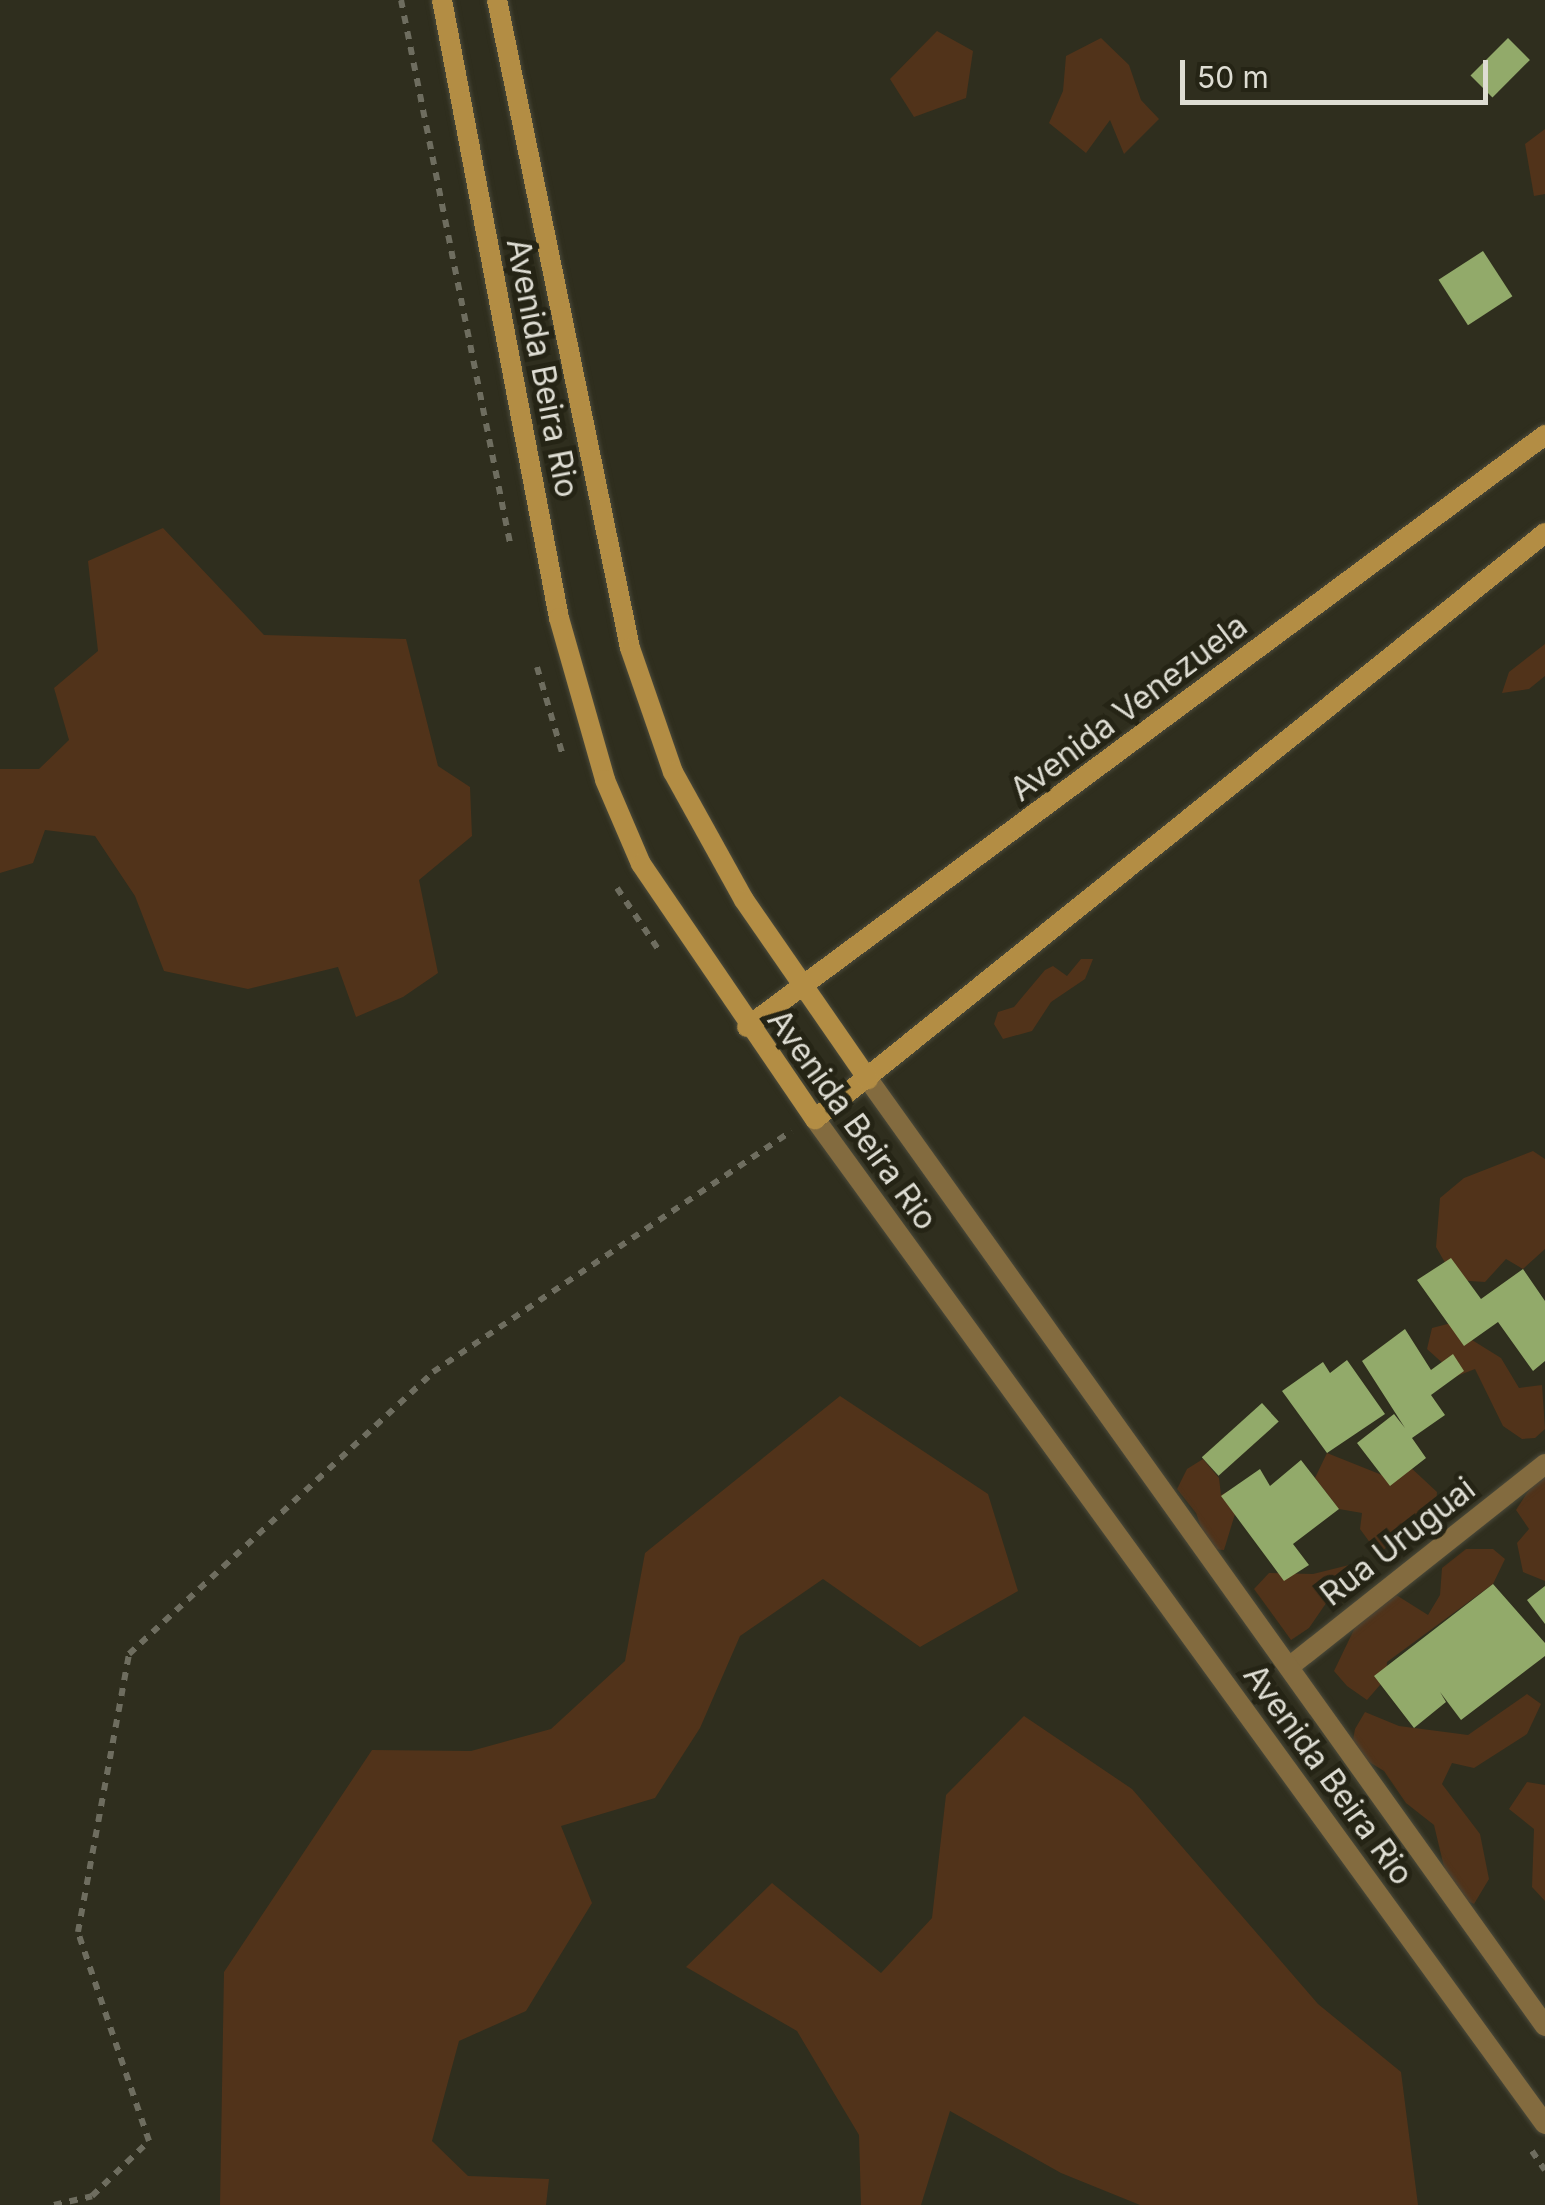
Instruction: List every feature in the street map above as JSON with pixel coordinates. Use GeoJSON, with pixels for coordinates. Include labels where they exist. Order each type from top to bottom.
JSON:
{"type":"FeatureCollection","features":[{"type":"Feature","properties":{"kind":"main road","name":"Avenida Beira Rio"},"geometry":{"type":"LineString","coordinates":[[442,0],[559,618],[605,780],[641,864],[747,1028],[815,1119]]}},
{"type":"Feature","properties":{"kind":"main road","name":"Avenida Beira Rio"},"geometry":{"type":"LineString","coordinates":[[497,0],[630,648],[673,772],[801,989],[868,1079]]}},
{"type":"Feature","properties":{"kind":"main road","name":"Avenida Venezuela"},"geometry":{"type":"LineString","coordinates":[[747,1028],[1545,435]]}},
{"type":"Feature","properties":{"kind":"main road"},"geometry":{"type":"LineString","coordinates":[[815,1119],[1545,533]]}},
{"type":"Feature","properties":{"kind":"street","name":"Avenida Beira Rio"},"geometry":{"type":"LineString","coordinates":[[868,1079],[1545,2026]]}},
{"type":"Feature","properties":{"kind":"street","name":"Avenida Beira Rio"},"geometry":{"type":"LineString","coordinates":[[815,1119],[1545,2124]]}},
{"type":"Feature","properties":{"kind":"street","name":"Rua Uruguai"},"geometry":{"type":"LineString","coordinates":[[1289,1667],[1545,1464]]}},
{"type":"Feature","properties":{"kind":"path"},"geometry":{"type":"LineString","coordinates":[[54,2205],[92,2196],[149,2141],[78,1932],[129,1654],[433,1372],[815,1119]]}},
{"type":"Feature","properties":{"kind":"shaded area"},"geometry":{"type":"Polygon","coordinates":[[[937,31],[973,51],[966,98],[914,117],[890,79],[937,31]]]}},
{"type":"Feature","properties":{"kind":"shaded area"},"geometry":{"type":"Polygon","coordinates":[[[1101,38],[1129,65],[1141,100],[1159,119],[1124,154],[1110,120],[1086,153],[1049,123],[1063,91],[1066,56],[1101,38]]]}},
{"type":"Feature","properties":{"kind":"shaded area"},"geometry":{"type":"Polygon","coordinates":[[[1545,129],[1545,194],[1534,196],[1525,144],[1545,129]]]}},
{"type":"Feature","properties":{"kind":"shaded area"},"geometry":{"type":"Polygon","coordinates":[[[163,528],[264,635],[406,639],[438,766],[470,787],[472,836],[419,880],[438,973],[403,997],[356,1017],[338,967],[248,989],[164,971],[135,896],[95,836],[45,830],[33,863],[0,873],[0,769],[39,769],[69,740],[54,688],[98,651],[88,561],[163,528]]]}},
{"type":"Feature","properties":{"kind":"shaded area"},"geometry":{"type":"Polygon","coordinates":[[[1545,644],[1545,676],[1529,689],[1502,693],[1509,672],[1545,644]]]}},
{"type":"Feature","properties":{"kind":"shaded area"},"geometry":{"type":"Polygon","coordinates":[[[1081,959],[1093,959],[1085,979],[1051,1002],[1032,1031],[1003,1039],[994,1024],[998,1012],[1014,1007],[1045,970],[1053,966],[1067,976],[1081,959]]]}},
{"type":"Feature","properties":{"kind":"shaded area"},"geometry":{"type":"Polygon","coordinates":[[[1533,1151],[1545,1159],[1545,1249],[1523,1269],[1506,1259],[1485,1282],[1455,1280],[1436,1247],[1440,1198],[1464,1178],[1533,1151]]]}},
{"type":"Feature","properties":{"kind":"shaded area"},"geometry":{"type":"Polygon","coordinates":[[[1459,1321],[1472,1340],[1501,1358],[1519,1388],[1542,1385],[1545,1429],[1535,1438],[1522,1439],[1503,1426],[1475,1369],[1457,1376],[1427,1349],[1432,1328],[1459,1321]]]}},
{"type":"Feature","properties":{"kind":"shaded area"},"geometry":{"type":"Polygon","coordinates":[[[840,1396],[988,1494],[1018,1591],[920,1647],[823,1579],[740,1636],[700,1728],[655,1798],[561,1826],[592,1903],[526,2011],[459,2041],[432,2141],[468,2176],[549,2179],[546,2205],[220,2205],[224,1972],[372,1750],[471,1751],[551,1729],[625,1661],[645,1553],[840,1396]]]}},
{"type":"Feature","properties":{"kind":"shaded area"},"geometry":{"type":"Polygon","coordinates":[[[1327,1453],[1382,1475],[1408,1465],[1437,1492],[1435,1518],[1424,1531],[1397,1536],[1379,1555],[1360,1529],[1362,1513],[1339,1509],[1315,1478],[1327,1453]]]}},
{"type":"Feature","properties":{"kind":"shaded area"},"geometry":{"type":"Polygon","coordinates":[[[1203,1459],[1219,1478],[1221,1495],[1232,1489],[1235,1514],[1224,1550],[1209,1549],[1196,1513],[1177,1489],[1187,1469],[1203,1459]]]}},
{"type":"Feature","properties":{"kind":"shaded area"},"geometry":{"type":"Polygon","coordinates":[[[1545,1477],[1545,1581],[1523,1572],[1517,1543],[1529,1529],[1516,1510],[1534,1482],[1545,1477]]]}},
{"type":"Feature","properties":{"kind":"shaded area"},"geometry":{"type":"Polygon","coordinates":[[[1466,1549],[1493,1549],[1505,1559],[1493,1584],[1387,1662],[1386,1678],[1367,1700],[1347,1686],[1334,1671],[1361,1615],[1393,1593],[1428,1615],[1440,1595],[1442,1568],[1466,1549]]]}},
{"type":"Feature","properties":{"kind":"shaded area"},"geometry":{"type":"Polygon","coordinates":[[[1349,1565],[1353,1579],[1340,1583],[1309,1628],[1291,1640],[1254,1589],[1269,1573],[1313,1574],[1349,1565]]]}},
{"type":"Feature","properties":{"kind":"shaded area"},"geometry":{"type":"Polygon","coordinates":[[[1527,1694],[1541,1704],[1527,1734],[1474,1768],[1452,1763],[1442,1784],[1480,1834],[1489,1879],[1474,1904],[1450,1892],[1434,1825],[1406,1803],[1384,1771],[1351,1751],[1355,1729],[1365,1712],[1399,1726],[1468,1735],[1527,1694]]]}},
{"type":"Feature","properties":{"kind":"shaded area"},"geometry":{"type":"Polygon","coordinates":[[[1024,1716],[1132,1789],[1318,2004],[1401,2072],[1418,2205],[1140,2205],[1061,2173],[950,2111],[921,2205],[861,2205],[859,2135],[797,2031],[686,1967],[772,1883],[881,1973],[932,1918],[946,1795],[1024,1716]]]}},
{"type":"Feature","properties":{"kind":"shaded area"},"geometry":{"type":"Polygon","coordinates":[[[1527,1782],[1545,1785],[1545,1901],[1532,1887],[1534,1829],[1509,1809],[1527,1782]]]}},
{"type":"Feature","properties":{"kind":"building"},"geometry":{"type":"Polygon","coordinates":[[[1508,38],[1530,60],[1492,97],[1471,75],[1508,38]]]}},
{"type":"Feature","properties":{"kind":"building"},"geometry":{"type":"Polygon","coordinates":[[[1483,251],[1512,296],[1468,325],[1439,280],[1483,251]]]}},
{"type":"Feature","properties":{"kind":"building"},"geometry":{"type":"Polygon","coordinates":[[[1451,1258],[1481,1299],[1523,1269],[1545,1301],[1545,1361],[1533,1371],[1498,1322],[1464,1346],[1417,1280],[1451,1258]]]}},
{"type":"Feature","properties":{"kind":"building"},"geometry":{"type":"Polygon","coordinates":[[[1405,1329],[1431,1370],[1453,1354],[1464,1371],[1431,1395],[1445,1415],[1412,1438],[1426,1458],[1390,1486],[1357,1443],[1394,1414],[1405,1428],[1362,1361],[1405,1329]]]}},
{"type":"Feature","properties":{"kind":"building"},"geometry":{"type":"Polygon","coordinates":[[[1347,1360],[1385,1414],[1327,1453],[1282,1391],[1323,1362],[1330,1373],[1347,1360]]]}},
{"type":"Feature","properties":{"kind":"building"},"geometry":{"type":"Polygon","coordinates":[[[1262,1403],[1279,1422],[1219,1476],[1202,1457],[1262,1403]]]}},
{"type":"Feature","properties":{"kind":"building"},"geometry":{"type":"Polygon","coordinates":[[[1301,1460],[1339,1509],[1293,1544],[1309,1565],[1284,1581],[1221,1496],[1260,1469],[1270,1486],[1301,1460]]]}},
{"type":"Feature","properties":{"kind":"building"},"geometry":{"type":"Polygon","coordinates":[[[1493,1584],[1545,1643],[1545,1656],[1461,1720],[1440,1692],[1446,1702],[1414,1728],[1374,1676],[1493,1584]]]}},
{"type":"Feature","properties":{"kind":"building"},"geometry":{"type":"Polygon","coordinates":[[[1545,1586],[1545,1624],[1527,1600],[1545,1586]]]}}]}
